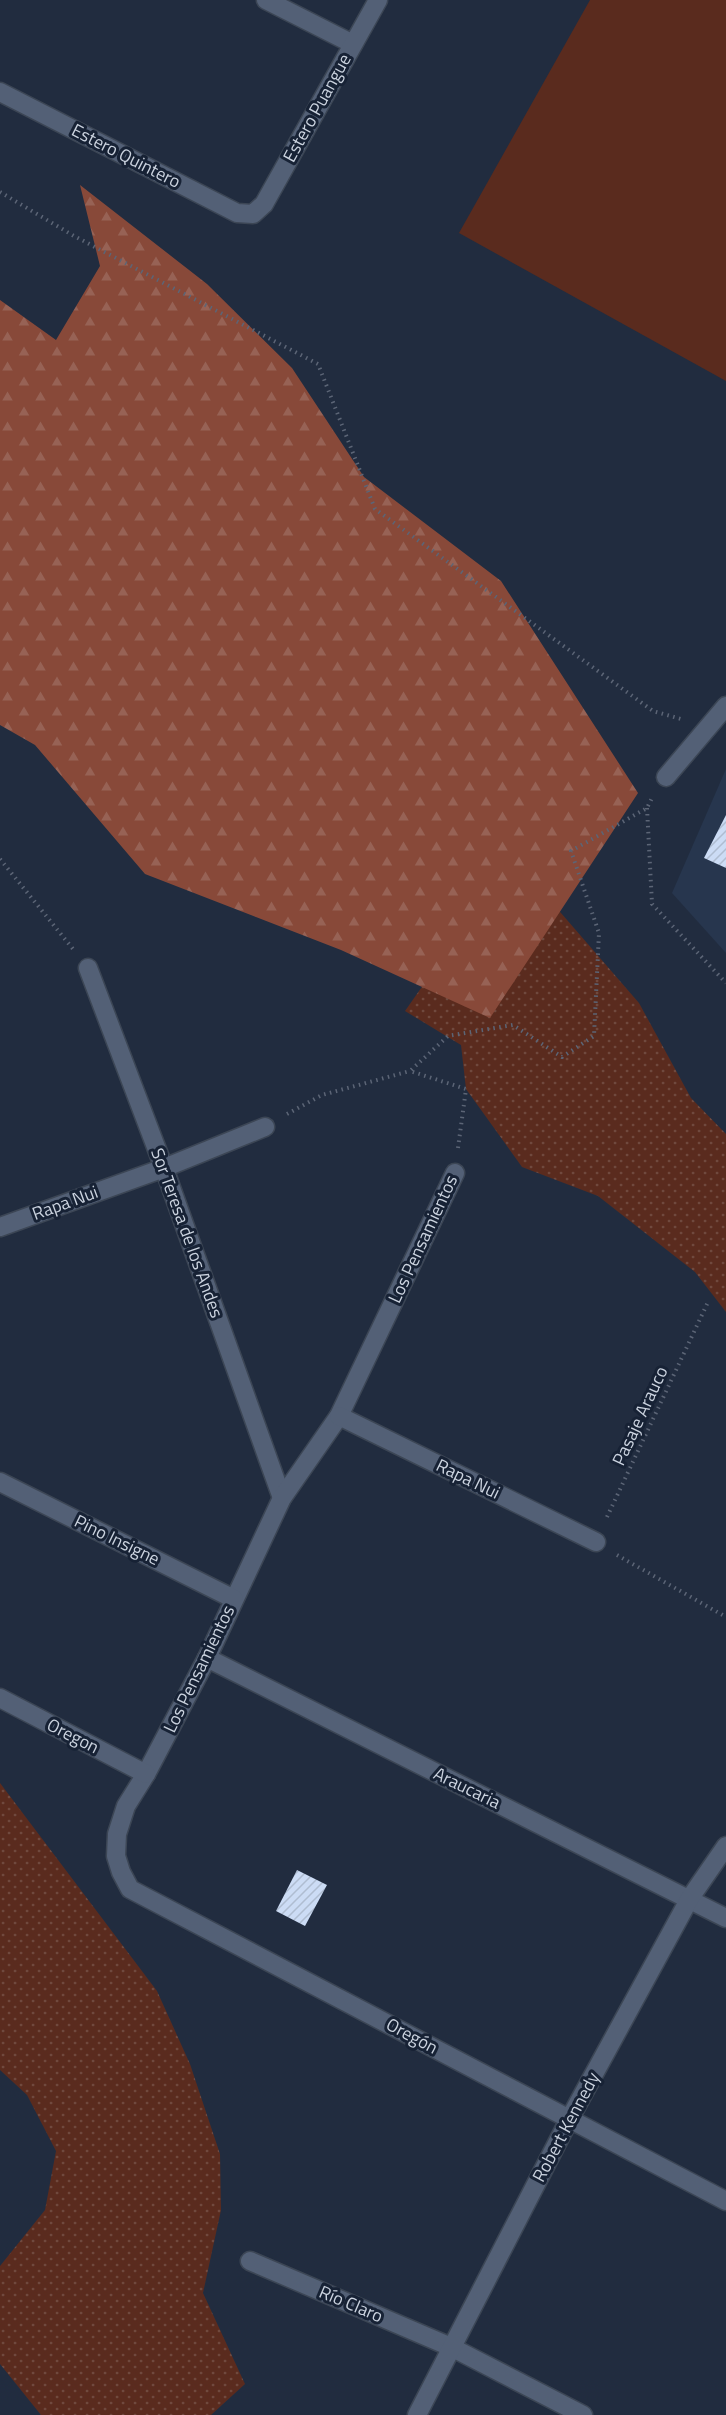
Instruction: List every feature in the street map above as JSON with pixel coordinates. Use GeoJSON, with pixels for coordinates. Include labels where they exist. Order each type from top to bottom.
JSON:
{"type":"FeatureCollection","features":[{"type":"Feature","properties":{"kind":"street"},"geometry":{"type":"LineString","coordinates":[[266,0],[353,44]]}},
{"type":"Feature","properties":{"kind":"street","name":"Estero Puangue"},"geometry":{"type":"LineString","coordinates":[[253,214],[264,204],[378,0]]}},
{"type":"Feature","properties":{"kind":"street","name":"Estero Quintero"},"geometry":{"type":"LineString","coordinates":[[0,93],[237,213],[253,214]]}},
{"type":"Feature","properties":{"kind":"street"},"geometry":{"type":"LineString","coordinates":[[666,777],[726,706]]}},
{"type":"Feature","properties":{"kind":"street","name":"Sor Teresa de los Andes"},"geometry":{"type":"LineString","coordinates":[[88,968],[164,1167],[282,1498]]}},
{"type":"Feature","properties":{"kind":"street","name":"Rapa Nui"},"geometry":{"type":"LineString","coordinates":[[0,1227],[265,1127]]}},
{"type":"Feature","properties":{"kind":"street","name":"Los Pensamientos"},"geometry":{"type":"LineString","coordinates":[[116,1856],[117,1834],[126,1806],[146,1774],[207,1658],[282,1498],[339,1416],[455,1173]]}},
{"type":"Feature","properties":{"kind":"street","name":"Rapa Nui"},"geometry":{"type":"LineString","coordinates":[[339,1416],[596,1542]]}},
{"type":"Feature","properties":{"kind":"street","name":"Pino Insigne"},"geometry":{"type":"LineString","coordinates":[[0,1482],[234,1599]]}},
{"type":"Feature","properties":{"kind":"street","name":"Araucaria"},"geometry":{"type":"LineString","coordinates":[[207,1658],[726,1918]]}},
{"type":"Feature","properties":{"kind":"street","name":"Oregon"},"geometry":{"type":"LineString","coordinates":[[0,1698],[146,1774]]}},
{"type":"Feature","properties":{"kind":"street","name":"Robert Kennedy"},"geometry":{"type":"LineString","coordinates":[[417,2415],[570,2118],[690,1898],[726,1846]]}},
{"type":"Feature","properties":{"kind":"street","name":"Oregón"},"geometry":{"type":"LineString","coordinates":[[116,1856],[130,1889],[726,2201]]}},
{"type":"Feature","properties":{"kind":"street","name":"Río Claro"},"geometry":{"type":"LineString","coordinates":[[250,2261],[451,2347],[583,2415]]}},
{"type":"Feature","properties":{"kind":"path"},"geometry":{"type":"LineString","coordinates":[[0,192],[74,236],[318,364],[375,509],[653,711],[708,727]]}},
{"type":"Feature","properties":{"kind":"path"},"geometry":{"type":"LineString","coordinates":[[265,1127],[322,1095],[410,1071],[448,1036],[513,1025],[562,1057],[594,1036],[599,933],[572,851],[646,808],[666,777]]}},
{"type":"Feature","properties":{"kind":"path"},"geometry":{"type":"LineString","coordinates":[[646,808],[652,904],[726,984]]}},
{"type":"Feature","properties":{"kind":"path"},"geometry":{"type":"LineString","coordinates":[[0,859],[88,968]]}},
{"type":"Feature","properties":{"kind":"path","name":"Los Pensamientos"},"geometry":{"type":"LineString","coordinates":[[410,1071],[466,1089],[455,1173]]}},
{"type":"Feature","properties":{"kind":"path","name":"Pasaje Arauco"},"geometry":{"type":"LineString","coordinates":[[596,1542],[708,1302]]}},
{"type":"Feature","properties":{"kind":"path"},"geometry":{"type":"LineString","coordinates":[[596,1542],[726,1617]]}},
{"type":"Feature","properties":{"kind":"shaded area"},"geometry":{"type":"Polygon","coordinates":[[[590,0],[726,0],[726,381],[459,233],[590,0]]]}},
{"type":"Feature","properties":{"kind":"shaded area"},"geometry":{"type":"Polygon","coordinates":[[[726,769],[726,953],[672,893],[726,769]]]}},
{"type":"Feature","properties":{"kind":"shaded area"},"geometry":{"type":"Polygon","coordinates":[[[535,883],[639,1003],[691,1098],[726,1134],[726,1312],[695,1272],[598,1196],[522,1167],[466,1089],[461,1045],[405,1011],[447,951],[535,883]]]}},
{"type":"Feature","properties":{"kind":"shaded area"},"geometry":{"type":"Polygon","coordinates":[[[0,1783],[157,1991],[190,2064],[220,2154],[221,2210],[203,2293],[245,2384],[211,2415],[41,2415],[0,2364],[0,2266],[45,2210],[56,2151],[27,2095],[0,2070],[0,1783]]]}},
{"type":"Feature","properties":{"kind":"green space"},"geometry":{"type":"Polygon","coordinates":[[[80,185],[207,284],[292,368],[364,477],[501,581],[638,793],[490,1018],[341,950],[145,874],[35,745],[0,725],[0,300],[56,340],[100,266],[80,185]]]}},
{"type":"Feature","properties":{"kind":"building"},"geometry":{"type":"Polygon","coordinates":[[[726,815],[726,868],[704,858],[726,815]]]}},
{"type":"Feature","properties":{"kind":"building"},"geometry":{"type":"Polygon","coordinates":[[[297,1870],[327,1885],[305,1926],[276,1911],[297,1870]]]}}]}
